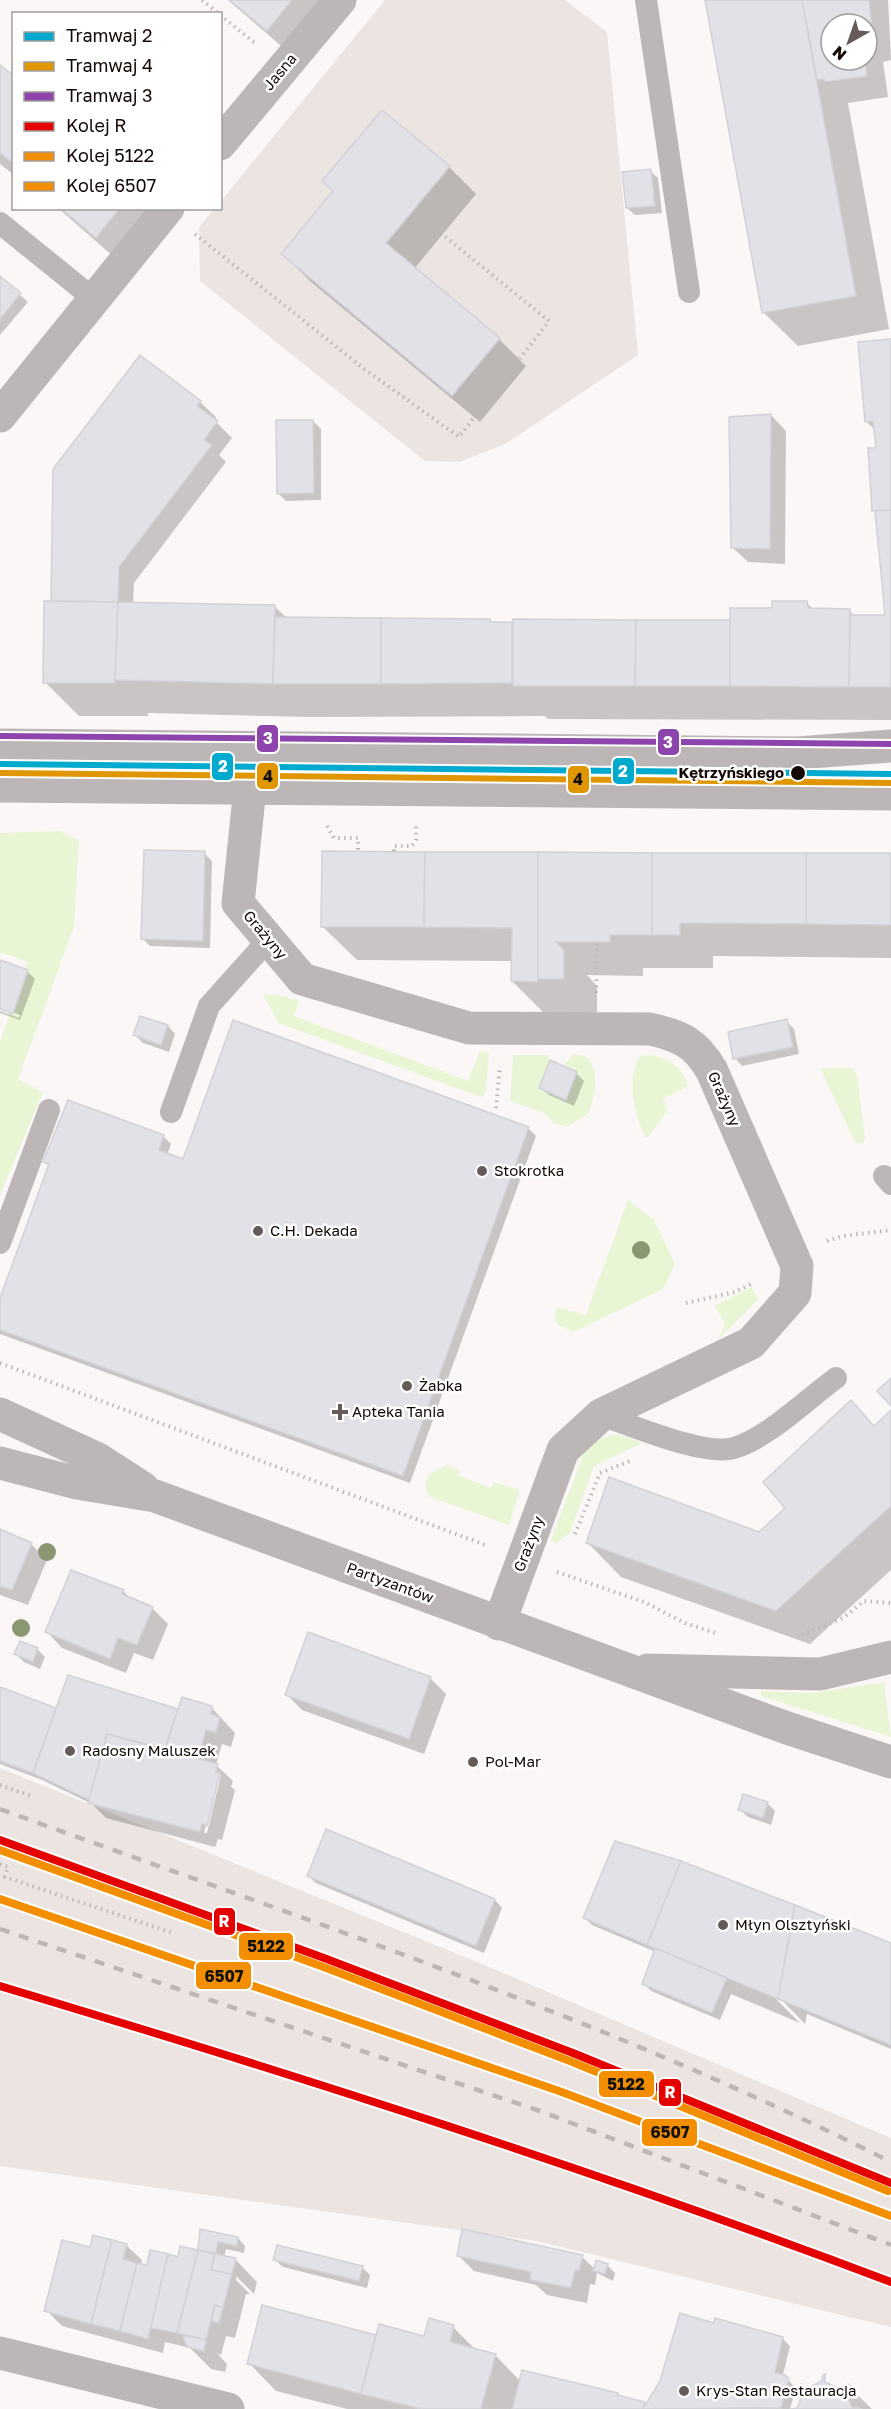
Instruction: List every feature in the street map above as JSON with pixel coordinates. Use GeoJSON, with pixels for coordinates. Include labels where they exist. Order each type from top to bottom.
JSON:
{"type":"FeatureCollection","features":[{"type":"Feature","properties":{"kind":"street","name":"Jasna"},"geometry":{"type":"LineString","coordinates":[[222,142],[340,0]]}},
{"type":"Feature","properties":{"kind":"street"},"geometry":{"type":"LineString","coordinates":[[0,416],[94,299],[178,218]]}},
{"type":"Feature","properties":{"kind":"street"},"geometry":{"type":"LineString","coordinates":[[0,745],[798,753],[891,746]]}},
{"type":"Feature","properties":{"kind":"street"},"geometry":{"type":"LineString","coordinates":[[0,786],[891,794]]}},
{"type":"Feature","properties":{"kind":"street","name":"Grażyny"},"geometry":{"type":"LineString","coordinates":[[250,788],[238,903],[302,979],[469,1028],[650,1029],[679,1036],[702,1054],[712,1071],[797,1266],[795,1293],[751,1343],[601,1415],[563,1450],[499,1624]]}},
{"type":"Feature","properties":{"kind":"street","name":"Partyzantów"},"geometry":{"type":"LineString","coordinates":[[0,1414],[98,1459],[155,1496]]}},
{"type":"Feature","properties":{"kind":"street","name":"Partyzantów"},"geometry":{"type":"LineString","coordinates":[[0,1463],[77,1483],[155,1496],[625,1670],[787,1728],[891,1762]]}},
{"type":"Feature","properties":{"kind":"street","name":"Partyzantów"},"geometry":{"type":"LineString","coordinates":[[625,1670],[820,1674],[891,1658]]}},
{"type":"Feature","properties":{"kind":"street"},"geometry":{"type":"LineString","coordinates":[[0,2353],[228,2409]]}},
{"type":"Feature","properties":{"kind":"lane"},"geometry":{"type":"LineString","coordinates":[[646,0],[689,292]]}},
{"type":"Feature","properties":{"kind":"lane"},"geometry":{"type":"LineString","coordinates":[[0,223],[94,299]]}},
{"type":"Feature","properties":{"kind":"lane"},"geometry":{"type":"LineString","coordinates":[[171,1112],[209,1006],[269,939]]}},
{"type":"Feature","properties":{"kind":"lane"},"geometry":{"type":"LineString","coordinates":[[0,1243],[49,1110]]}},
{"type":"Feature","properties":{"kind":"lane"},"geometry":{"type":"LineString","coordinates":[[601,1415],[693,1446],[732,1449],[758,1436],[836,1378]]}},
{"type":"Feature","properties":{"kind":"path"},"geometry":{"type":"LineString","coordinates":[[202,0],[217,12]]}},
{"type":"Feature","properties":{"kind":"path"},"geometry":{"type":"LineString","coordinates":[[178,218],[363,368],[459,437],[549,321],[422,218]]}},
{"type":"Feature","properties":{"kind":"path"},"geometry":{"type":"LineString","coordinates":[[325,823],[334,838],[358,838],[358,851]]}},
{"type":"Feature","properties":{"kind":"path"},"geometry":{"type":"LineString","coordinates":[[394,851],[394,846],[412,846],[416,834]]}},
{"type":"Feature","properties":{"kind":"path"},"geometry":{"type":"LineString","coordinates":[[596,1000],[597,942]]}},
{"type":"Feature","properties":{"kind":"path"},"geometry":{"type":"LineString","coordinates":[[496,1108],[500,1064]]}},
{"type":"Feature","properties":{"kind":"path"},"geometry":{"type":"LineString","coordinates":[[791,1254],[843,1236],[891,1230]]}},
{"type":"Feature","properties":{"kind":"path"},"geometry":{"type":"LineString","coordinates":[[687,1303],[735,1292],[750,1284]]}},
{"type":"Feature","properties":{"kind":"path"},"geometry":{"type":"LineString","coordinates":[[0,1363],[459,1533],[498,1550]]}},
{"type":"Feature","properties":{"kind":"path"},"geometry":{"type":"LineString","coordinates":[[571,1544],[600,1473],[662,1447],[669,1437]]}},
{"type":"Feature","properties":{"kind":"path"},"geometry":{"type":"LineString","coordinates":[[552,1570],[644,1602],[685,1623],[717,1633]]}},
{"type":"Feature","properties":{"kind":"path"},"geometry":{"type":"LineString","coordinates":[[794,1636],[843,1618],[864,1600],[891,1603]]}},
{"type":"Feature","properties":{"kind":"path"},"geometry":{"type":"LineString","coordinates":[[0,1785],[34,1797]]}},
{"type":"Feature","properties":{"kind":"path"},"geometry":{"type":"LineString","coordinates":[[0,1864],[8,1867],[2,1876],[173,1933]]}},
{"type":"Feature","properties":{"kind":"shaded area"},"geometry":{"type":"Polygon","coordinates":[[[385,0],[565,0],[607,32],[638,355],[507,443],[460,462],[425,461],[200,281],[199,227],[213,210],[222,210],[222,200],[385,0]]]}},
{"type":"Feature","properties":{"kind":"shaded area"},"geometry":{"type":"Polygon","coordinates":[[[0,1768],[482,1964],[891,2138],[891,2327],[537,2241],[0,2166],[0,1768]]]}},
{"type":"Feature","properties":{"kind":"green space"},"geometry":{"type":"Polygon","coordinates":[[[59,831],[79,840],[74,927],[18,1079],[43,1092],[0,1195],[0,1042],[28,962],[0,952],[0,833],[59,831]]]}},
{"type":"Feature","properties":{"kind":"green space"},"geometry":{"type":"Polygon","coordinates":[[[263,994],[280,995],[299,1001],[294,1016],[468,1081],[480,1051],[489,1053],[486,1092],[481,1097],[278,1023],[263,994]]]}},
{"type":"Feature","properties":{"kind":"green space"},"geometry":{"type":"Polygon","coordinates":[[[574,1054],[587,1057],[594,1070],[595,1084],[589,1113],[567,1127],[554,1123],[545,1113],[510,1101],[513,1055],[548,1055],[550,1060],[539,1088],[566,1100],[577,1072],[563,1066],[574,1054]]]}},
{"type":"Feature","properties":{"kind":"green space"},"geometry":{"type":"Polygon","coordinates":[[[652,1055],[675,1065],[683,1074],[688,1086],[663,1099],[667,1111],[648,1137],[645,1137],[635,1107],[633,1075],[640,1056],[652,1055]]]}},
{"type":"Feature","properties":{"kind":"green space"},"geometry":{"type":"Polygon","coordinates":[[[820,1068],[852,1068],[857,1074],[865,1137],[863,1143],[856,1144],[820,1068]]]}},
{"type":"Feature","properties":{"kind":"green space"},"geometry":{"type":"Polygon","coordinates":[[[628,1200],[654,1220],[675,1264],[663,1289],[574,1332],[558,1325],[554,1317],[556,1307],[586,1315],[628,1200]]]}},
{"type":"Feature","properties":{"kind":"green space"},"geometry":{"type":"Polygon","coordinates":[[[752,1287],[758,1299],[717,1341],[725,1325],[715,1306],[752,1287]]]}},
{"type":"Feature","properties":{"kind":"green space"},"geometry":{"type":"Polygon","coordinates":[[[617,1434],[642,1443],[594,1466],[570,1533],[556,1543],[551,1540],[584,1453],[599,1440],[617,1434]]]}},
{"type":"Feature","properties":{"kind":"green space"},"geometry":{"type":"Polygon","coordinates":[[[447,1465],[460,1470],[458,1475],[491,1488],[494,1482],[520,1490],[509,1525],[430,1497],[425,1487],[428,1475],[447,1465]]]}},
{"type":"Feature","properties":{"kind":"green space"},"geometry":{"type":"Polygon","coordinates":[[[884,1682],[891,1737],[761,1696],[761,1691],[812,1693],[884,1682]]]}},
{"type":"Feature","properties":{"kind":"building"},"geometry":{"type":"Polygon","coordinates":[[[229,0],[292,0],[267,31],[229,0]]]}},
{"type":"Feature","properties":{"kind":"building"},"geometry":{"type":"Polygon","coordinates":[[[705,0],[802,0],[856,296],[762,313],[705,0]]]}},
{"type":"Feature","properties":{"kind":"building"},"geometry":{"type":"Polygon","coordinates":[[[802,0],[869,0],[870,12],[819,12],[819,72],[866,72],[867,76],[824,82],[824,79],[817,80],[802,0]]]}},
{"type":"Feature","properties":{"kind":"building"},"geometry":{"type":"Polygon","coordinates":[[[0,65],[12,74],[12,162],[0,153],[0,65]]]}},
{"type":"Feature","properties":{"kind":"building"},"geometry":{"type":"Polygon","coordinates":[[[382,110],[450,166],[386,243],[500,338],[452,396],[281,254],[333,191],[322,181],[382,110]]]}},
{"type":"Feature","properties":{"kind":"building"},"geometry":{"type":"Polygon","coordinates":[[[651,169],[655,206],[626,208],[622,172],[651,169]]]}},
{"type":"Feature","properties":{"kind":"building"},"geometry":{"type":"Polygon","coordinates":[[[62,210],[118,210],[96,238],[62,210]]]}},
{"type":"Feature","properties":{"kind":"building"},"geometry":{"type":"Polygon","coordinates":[[[0,276],[21,293],[0,319],[0,276]]]}},
{"type":"Feature","properties":{"kind":"building"},"geometry":{"type":"Polygon","coordinates":[[[891,339],[891,510],[872,511],[868,448],[876,448],[873,421],[865,422],[858,342],[891,339]]]}},
{"type":"Feature","properties":{"kind":"building"},"geometry":{"type":"Polygon","coordinates":[[[140,355],[201,401],[197,406],[218,421],[204,440],[212,445],[119,567],[118,602],[51,601],[53,469],[140,355]]]}},
{"type":"Feature","properties":{"kind":"building"},"geometry":{"type":"Polygon","coordinates":[[[771,414],[770,549],[731,548],[729,417],[771,414]]]}},
{"type":"Feature","properties":{"kind":"building"},"geometry":{"type":"Polygon","coordinates":[[[276,420],[313,420],[314,493],[277,494],[276,420]]]}},
{"type":"Feature","properties":{"kind":"building"},"geometry":{"type":"Polygon","coordinates":[[[891,510],[891,687],[849,687],[850,615],[885,615],[875,511],[891,510]]]}},
{"type":"Feature","properties":{"kind":"building"},"geometry":{"type":"Polygon","coordinates":[[[44,601],[118,602],[115,683],[43,683],[44,601]]]}},
{"type":"Feature","properties":{"kind":"building"},"geometry":{"type":"Polygon","coordinates":[[[772,601],[807,601],[808,608],[850,609],[849,687],[730,686],[730,608],[772,608],[772,601]]]}},
{"type":"Feature","properties":{"kind":"building"},"geometry":{"type":"Polygon","coordinates":[[[118,602],[275,605],[273,684],[115,680],[118,602]]]}},
{"type":"Feature","properties":{"kind":"building"},"geometry":{"type":"Polygon","coordinates":[[[275,617],[381,618],[381,684],[273,684],[275,617]]]}},
{"type":"Feature","properties":{"kind":"building"},"geometry":{"type":"Polygon","coordinates":[[[381,618],[490,619],[490,622],[512,622],[512,683],[381,684],[381,618]]]}},
{"type":"Feature","properties":{"kind":"building"},"geometry":{"type":"Polygon","coordinates":[[[513,619],[636,620],[635,686],[513,686],[513,619]]]}},
{"type":"Feature","properties":{"kind":"building"},"geometry":{"type":"Polygon","coordinates":[[[636,620],[730,620],[730,686],[635,686],[636,620]]]}},
{"type":"Feature","properties":{"kind":"building"},"geometry":{"type":"Polygon","coordinates":[[[144,850],[205,851],[203,941],[141,939],[144,850]]]}},
{"type":"Feature","properties":{"kind":"building"},"geometry":{"type":"Polygon","coordinates":[[[322,851],[425,852],[424,927],[321,927],[322,851]]]}},
{"type":"Feature","properties":{"kind":"building"},"geometry":{"type":"Polygon","coordinates":[[[425,852],[538,852],[538,982],[511,981],[512,928],[424,927],[425,852]]]}},
{"type":"Feature","properties":{"kind":"building"},"geometry":{"type":"Polygon","coordinates":[[[538,852],[652,853],[652,935],[610,935],[610,942],[556,942],[564,950],[564,979],[538,979],[538,852]]]}},
{"type":"Feature","properties":{"kind":"building"},"geometry":{"type":"Polygon","coordinates":[[[652,853],[806,853],[806,924],[680,923],[680,935],[652,935],[652,853]]]}},
{"type":"Feature","properties":{"kind":"building"},"geometry":{"type":"Polygon","coordinates":[[[806,853],[891,853],[891,925],[806,924],[806,853]]]}},
{"type":"Feature","properties":{"kind":"building"},"geometry":{"type":"Polygon","coordinates":[[[0,960],[28,970],[13,1014],[0,1009],[0,960]]]}},
{"type":"Feature","properties":{"kind":"building"},"geometry":{"type":"Polygon","coordinates":[[[140,1016],[168,1025],[161,1045],[133,1035],[140,1016]]]}},
{"type":"Feature","properties":{"kind":"building"},"geometry":{"type":"Polygon","coordinates":[[[787,1019],[793,1047],[733,1059],[728,1032],[787,1019]]]}},
{"type":"Feature","properties":{"kind":"building","name":"C.H. Dekada"},"geometry":{"type":"Polygon","coordinates":[[[233,1020],[529,1127],[403,1476],[0,1330],[0,1298],[49,1164],[43,1162],[68,1100],[164,1135],[159,1150],[183,1159],[233,1020]]]}},
{"type":"Feature","properties":{"kind":"building"},"geometry":{"type":"Polygon","coordinates":[[[550,1060],[577,1072],[566,1100],[539,1088],[550,1060]]]}},
{"type":"Feature","properties":{"kind":"building"},"geometry":{"type":"Polygon","coordinates":[[[891,1378],[891,1406],[877,1391],[891,1378]]]}},
{"type":"Feature","properties":{"kind":"building"},"geometry":{"type":"Polygon","coordinates":[[[851,1400],[874,1426],[891,1410],[891,1506],[776,1611],[586,1543],[609,1477],[759,1532],[785,1508],[763,1482],[851,1400]]]}},
{"type":"Feature","properties":{"kind":"building"},"geometry":{"type":"Polygon","coordinates":[[[0,1529],[32,1543],[12,1590],[0,1586],[0,1529]]]}},
{"type":"Feature","properties":{"kind":"building"},"geometry":{"type":"Polygon","coordinates":[[[71,1570],[124,1590],[122,1594],[153,1607],[137,1645],[118,1638],[110,1659],[45,1632],[71,1570]]]}},
{"type":"Feature","properties":{"kind":"building"},"geometry":{"type":"Polygon","coordinates":[[[308,1632],[431,1677],[409,1739],[285,1695],[308,1632]]]}},
{"type":"Feature","properties":{"kind":"building"},"geometry":{"type":"Polygon","coordinates":[[[20,1641],[38,1648],[33,1662],[14,1654],[20,1641]]]}},
{"type":"Feature","properties":{"kind":"building"},"geometry":{"type":"Polygon","coordinates":[[[68,1675],[178,1709],[165,1749],[107,1734],[89,1800],[33,1773],[68,1675]]]}},
{"type":"Feature","properties":{"kind":"building"},"geometry":{"type":"Polygon","coordinates":[[[0,1687],[56,1708],[33,1773],[0,1761],[0,1687]]]}},
{"type":"Feature","properties":{"kind":"building"},"geometry":{"type":"Polygon","coordinates":[[[182,1697],[212,1706],[211,1714],[220,1717],[216,1733],[206,1730],[198,1759],[165,1749],[182,1697]]]}},
{"type":"Feature","properties":{"kind":"building"},"geometry":{"type":"Polygon","coordinates":[[[107,1734],[218,1764],[216,1772],[220,1773],[207,1826],[202,1824],[200,1832],[88,1803],[107,1734]]]}},
{"type":"Feature","properties":{"kind":"building"},"geometry":{"type":"Polygon","coordinates":[[[743,1794],[768,1802],[763,1818],[738,1810],[743,1794]]]}},
{"type":"Feature","properties":{"kind":"building"},"geometry":{"type":"Polygon","coordinates":[[[326,1829],[495,1899],[476,1946],[307,1876],[326,1829]]]}},
{"type":"Feature","properties":{"kind":"building"},"geometry":{"type":"Polygon","coordinates":[[[615,1841],[681,1861],[647,1945],[583,1918],[615,1841]]]}},
{"type":"Feature","properties":{"kind":"building","name":"Młyn Olsztyński"},"geometry":{"type":"Polygon","coordinates":[[[681,1861],[795,1905],[778,1999],[647,1945],[681,1861]]]}},
{"type":"Feature","properties":{"kind":"building"},"geometry":{"type":"Polygon","coordinates":[[[795,1905],[891,1943],[891,2045],[778,1999],[795,1905]]]}},
{"type":"Feature","properties":{"kind":"building"},"geometry":{"type":"Polygon","coordinates":[[[655,1948],[727,1978],[712,2013],[642,1984],[655,1948]]]}},
{"type":"Feature","properties":{"kind":"building"},"geometry":{"type":"Polygon","coordinates":[[[200,2229],[238,2237],[237,2246],[218,2242],[216,2254],[198,2250],[200,2229]]]}},
{"type":"Feature","properties":{"kind":"building"},"geometry":{"type":"Polygon","coordinates":[[[462,2229],[583,2255],[579,2271],[575,2270],[571,2288],[530,2280],[531,2272],[457,2256],[462,2229]]]}},
{"type":"Feature","properties":{"kind":"building"},"geometry":{"type":"Polygon","coordinates":[[[93,2235],[112,2240],[91,2324],[44,2311],[62,2240],[90,2247],[93,2235]]]}},
{"type":"Feature","properties":{"kind":"building"},"geometry":{"type":"Polygon","coordinates":[[[112,2240],[127,2244],[123,2259],[137,2263],[120,2331],[91,2324],[112,2240]]]}},
{"type":"Feature","properties":{"kind":"building"},"geometry":{"type":"Polygon","coordinates":[[[277,2245],[363,2266],[359,2281],[273,2260],[277,2245]]]}},
{"type":"Feature","properties":{"kind":"building"},"geometry":{"type":"Polygon","coordinates":[[[180,2246],[198,2250],[177,2333],[150,2328],[168,2254],[178,2257],[180,2246]]]}},
{"type":"Feature","properties":{"kind":"building"},"geometry":{"type":"Polygon","coordinates":[[[150,2250],[168,2254],[148,2339],[120,2331],[137,2263],[147,2265],[150,2250]]]}},
{"type":"Feature","properties":{"kind":"building"},"geometry":{"type":"Polygon","coordinates":[[[198,2250],[215,2254],[211,2270],[232,2274],[223,2308],[215,2305],[206,2340],[177,2333],[198,2250]]]}},
{"type":"Feature","properties":{"kind":"building"},"geometry":{"type":"Polygon","coordinates":[[[215,2254],[236,2258],[232,2274],[211,2270],[215,2254]]]}},
{"type":"Feature","properties":{"kind":"building"},"geometry":{"type":"Polygon","coordinates":[[[596,2260],[608,2264],[605,2274],[593,2271],[596,2260]]]}},
{"type":"Feature","properties":{"kind":"building"},"geometry":{"type":"Polygon","coordinates":[[[215,2305],[223,2308],[219,2323],[211,2321],[215,2305]]]}},
{"type":"Feature","properties":{"kind":"building"},"geometry":{"type":"Polygon","coordinates":[[[262,2305],[376,2335],[361,2394],[247,2364],[262,2305]]]}},
{"type":"Feature","properties":{"kind":"building"},"geometry":{"type":"Polygon","coordinates":[[[680,2313],[714,2323],[715,2318],[783,2337],[775,2373],[785,2375],[789,2379],[781,2408],[643,2409],[660,2381],[680,2313]]]}},
{"type":"Feature","properties":{"kind":"building"},"geometry":{"type":"Polygon","coordinates":[[[429,2318],[454,2325],[450,2342],[496,2354],[481,2409],[421,2409],[361,2394],[379,2324],[424,2336],[429,2318]]]}},
{"type":"Feature","properties":{"kind":"building"},"geometry":{"type":"Polygon","coordinates":[[[183,2335],[206,2340],[204,2351],[187,2347],[183,2335]]]}},
{"type":"Feature","properties":{"kind":"building"},"geometry":{"type":"Polygon","coordinates":[[[522,2370],[618,2393],[617,2395],[645,2402],[643,2409],[512,2409],[522,2370]]]}},
{"type":"Feature","properties":{"kind":"building"},"geometry":{"type":"Polygon","coordinates":[[[825,2374],[825,2382],[843,2390],[848,2384],[851,2386],[846,2392],[852,2407],[862,2409],[790,2409],[797,2408],[804,2391],[798,2387],[801,2384],[806,2389],[822,2381],[825,2374]]]}},
{"type":"Feature","properties":{"kind":"railway"},"geometry":{"type":"LineString","coordinates":[[0,1809],[451,1972],[563,2016],[674,2061],[891,2162]]}},
{"type":"Feature","properties":{"kind":"railway"},"geometry":{"type":"LineString","coordinates":[[0,1929],[540,2111],[891,2245]]}},
{"type":"Feature","properties":{"kind":"tram line","name":"3"},"geometry":{"type":"LineString","coordinates":[[0,736],[891,744]]}},
{"type":"Feature","properties":{"kind":"tram line","name":"2"},"geometry":{"type":"LineString","coordinates":[[0,764],[891,774]]}},
{"type":"Feature","properties":{"kind":"tram line","name":"4"},"geometry":{"type":"LineString","coordinates":[[0,773],[891,783]]}},
{"type":"Feature","properties":{"kind":"rail line","name":"R"},"geometry":{"type":"LineString","coordinates":[[0,1840],[324,1958],[573,2053],[891,2183]]}},
{"type":"Feature","properties":{"kind":"rail line","name":"5122"},"geometry":{"type":"LineString","coordinates":[[0,1850],[321,1966],[570,2061],[888,2191]]}},
{"type":"Feature","properties":{"kind":"rail line","name":"6507"},"geometry":{"type":"LineString","coordinates":[[0,1899],[559,2091],[891,2216]]}},
{"type":"Feature","properties":{"kind":"rail line","name":"R"},"geometry":{"type":"LineString","coordinates":[[0,1986],[448,2126],[781,2241],[891,2282]]}},
{"type":"Feature","properties":{"kind":"place","name":"Kętrzyńskiego"},"geometry":{"type":"Point","coordinates":[798,773]}},
{"type":"Feature","properties":{"kind":"place","name":"Stokrotka"},"geometry":{"type":"Point","coordinates":[482,1171]}},
{"type":"Feature","properties":{"kind":"place","name":"C.H. Dekada"},"geometry":{"type":"Point","coordinates":[258,1231]}},
{"type":"Feature","properties":{"kind":"place","name":"Żabka"},"geometry":{"type":"Point","coordinates":[407,1386]}},
{"type":"Feature","properties":{"kind":"place","name":"Apteka Tania"},"geometry":{"type":"Point","coordinates":[340,1412]}},
{"type":"Feature","properties":{"kind":"place","name":"Radosny Maluszek"},"geometry":{"type":"Point","coordinates":[70,1751]}},
{"type":"Feature","properties":{"kind":"place","name":"Pol-Mar"},"geometry":{"type":"Point","coordinates":[473,1762]}},
{"type":"Feature","properties":{"kind":"place","name":"Młyn Olsztyński"},"geometry":{"type":"Point","coordinates":[723,1925]}},
{"type":"Feature","properties":{"kind":"place","name":"Krys-Stan Restauracja"},"geometry":{"type":"Point","coordinates":[684,2391]}}]}
